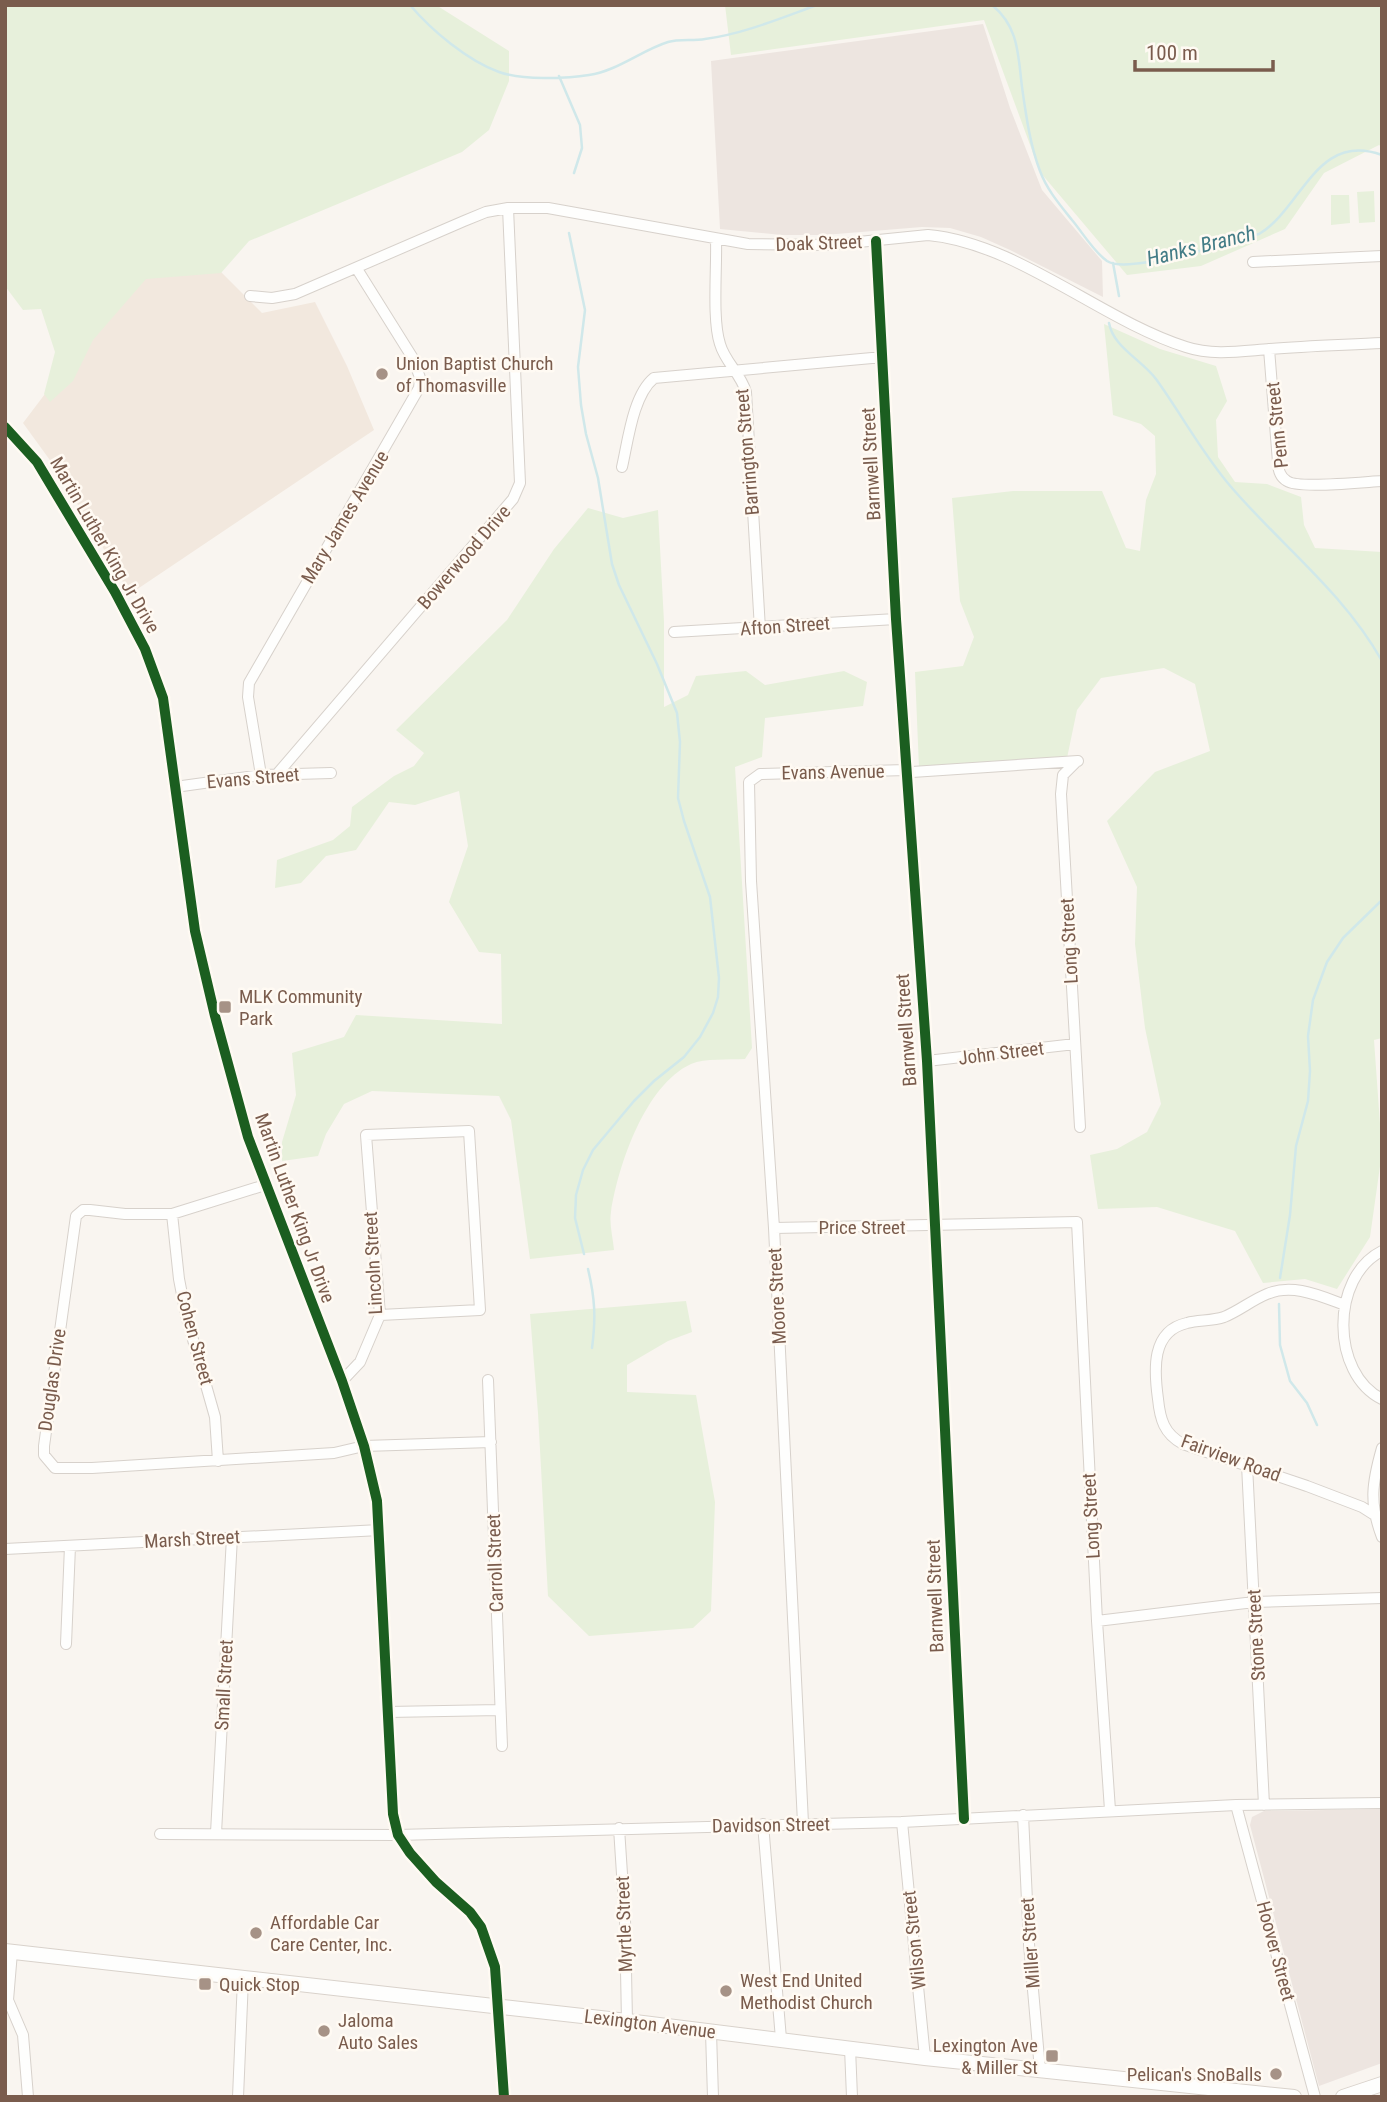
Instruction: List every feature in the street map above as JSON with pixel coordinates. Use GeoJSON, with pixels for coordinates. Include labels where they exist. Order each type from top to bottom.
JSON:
{"type":"FeatureCollection","features":[{"type":"Feature","properties":{"kind":"main road","name":"Lexington Avenue"},"geometry":{"type":"LineString","coordinates":[[9,1951],[627,2021],[925,2058],[1294,2097]]}},
{"type":"Feature","properties":{"kind":"main road"},"geometry":{"type":"LineString","coordinates":[[1343,2097],[1382,2084]]}},
{"type":"Feature","properties":{"kind":"street","name":"Doak Street"},"geometry":{"type":"LineString","coordinates":[[250,296],[272,298],[295,294],[486,212],[508,208],[548,208],[716,240],[799,246],[928,235],[968,242],[1020,265],[1148,332],[1185,347],[1212,352],[1382,343]]}},
{"type":"Feature","properties":{"kind":"street","name":"Bowerwood Drive"},"geometry":{"type":"LineString","coordinates":[[278,774],[513,499],[520,483],[508,208]]}},
{"type":"Feature","properties":{"kind":"street","name":"Barrington Street"},"geometry":{"type":"LineString","coordinates":[[716,240],[717,333],[723,352],[746,392],[760,629]]}},
{"type":"Feature","properties":{"kind":"street","name":"Barnwell Street"},"geometry":{"type":"LineString","coordinates":[[876,240],[906,770],[926,1061],[964,1819]]}},
{"type":"Feature","properties":{"kind":"street"},"geometry":{"type":"LineString","coordinates":[[1254,262],[1382,256]]}},
{"type":"Feature","properties":{"kind":"street","name":"Mary James Avenue"},"geometry":{"type":"LineString","coordinates":[[261,775],[248,697],[249,683],[419,388],[420,378],[414,360],[357,269]]}},
{"type":"Feature","properties":{"kind":"street","name":"Penn Street"},"geometry":{"type":"LineString","coordinates":[[1269,349],[1279,470],[1284,480],[1304,485],[1382,481]]}},
{"type":"Feature","properties":{"kind":"street"},"geometry":{"type":"LineString","coordinates":[[622,467],[638,403],[646,385],[654,378],[883,357]]}},
{"type":"Feature","properties":{"kind":"street","name":"Martin Luther King Jr Drive"},"geometry":{"type":"LineString","coordinates":[[5,427],[37,462],[115,592],[145,649],[163,698],[195,931],[246,1130],[365,1446],[377,1501],[393,1814],[398,1835],[424,1870],[470,1912],[481,1927],[495,1967],[504,2097]]}},
{"type":"Feature","properties":{"kind":"street","name":"Afton Street"},"geometry":{"type":"LineString","coordinates":[[674,632],[897,619]]}},
{"type":"Feature","properties":{"kind":"street","name":"Evans Avenue"},"geometry":{"type":"LineString","coordinates":[[760,774],[912,772],[1077,761]]}},
{"type":"Feature","properties":{"kind":"street","name":"Long Street"},"geometry":{"type":"LineString","coordinates":[[1077,761],[1067,770],[1061,782],[1080,1127]]}},
{"type":"Feature","properties":{"kind":"street","name":"Evans Street"},"geometry":{"type":"LineString","coordinates":[[175,787],[261,775],[331,773]]}},
{"type":"Feature","properties":{"kind":"street","name":"Moore Street"},"geometry":{"type":"LineString","coordinates":[[760,774],[748,782],[748,804],[774,1227],[803,1824]]}},
{"type":"Feature","properties":{"kind":"street","name":"John Street"},"geometry":{"type":"LineString","coordinates":[[926,1061],[1075,1044]]}},
{"type":"Feature","properties":{"kind":"street","name":"Lincoln Street"},"geometry":{"type":"LineString","coordinates":[[342,1381],[360,1362],[380,1315],[366,1135],[469,1131],[480,1310],[380,1315]]}},
{"type":"Feature","properties":{"kind":"street","name":"Douglas Drive"},"geometry":{"type":"LineString","coordinates":[[265,1185],[172,1214],[83,1210],[76,1216],[44,1455],[55,1468],[334,1453],[365,1446],[491,1442]]}},
{"type":"Feature","properties":{"kind":"street","name":"Cohen Street"},"geometry":{"type":"LineString","coordinates":[[172,1214],[186,1315],[215,1417],[218,1461]]}},
{"type":"Feature","properties":{"kind":"street","name":"Long Street"},"geometry":{"type":"LineString","coordinates":[[1077,1222],[1097,1621],[1110,1810]]}},
{"type":"Feature","properties":{"kind":"street","name":"Price Street"},"geometry":{"type":"LineString","coordinates":[[774,1227],[1077,1222]]}},
{"type":"Feature","properties":{"kind":"street"},"geometry":{"type":"LineString","coordinates":[[1382,1251],[1363,1265],[1353,1281],[1345,1305],[1346,1348],[1351,1365],[1368,1391],[1382,1399]]}},
{"type":"Feature","properties":{"kind":"street","name":"Fairview Road"},"geometry":{"type":"LineString","coordinates":[[1345,1305],[1291,1289],[1267,1294],[1220,1318],[1179,1325],[1170,1330],[1158,1349],[1156,1374],[1159,1413],[1165,1428],[1175,1440],[1183,1444],[1307,1486],[1362,1507],[1373,1514]]}},
{"type":"Feature","properties":{"kind":"street","name":"Carroll Street"},"geometry":{"type":"LineString","coordinates":[[488,1380],[502,1746]]}},
{"type":"Feature","properties":{"kind":"street"},"geometry":{"type":"LineString","coordinates":[[1382,1448],[1373,1490],[1373,1514],[1382,1537]]}},
{"type":"Feature","properties":{"kind":"street","name":"Stone Street"},"geometry":{"type":"LineString","coordinates":[[1247,1465],[1264,1805]]}},
{"type":"Feature","properties":{"kind":"street","name":"Marsh Street"},"geometry":{"type":"LineString","coordinates":[[5,1549],[380,1530]]}},
{"type":"Feature","properties":{"kind":"street","name":"Small Street"},"geometry":{"type":"LineString","coordinates":[[216,1833],[232,1537]]}},
{"type":"Feature","properties":{"kind":"street"},"geometry":{"type":"LineString","coordinates":[[66,1644],[70,1546]]}},
{"type":"Feature","properties":{"kind":"street"},"geometry":{"type":"LineString","coordinates":[[1097,1621],[1254,1602],[1382,1598]]}},
{"type":"Feature","properties":{"kind":"street"},"geometry":{"type":"LineString","coordinates":[[388,1712],[500,1710]]}},
{"type":"Feature","properties":{"kind":"street","name":"Davidson Street"},"geometry":{"type":"LineString","coordinates":[[160,1834],[398,1835],[902,1822],[1236,1805],[1382,1803]]}},
{"type":"Feature","properties":{"kind":"street","name":"Hoover Street"},"geometry":{"type":"LineString","coordinates":[[1236,1805],[1315,2097]]}},
{"type":"Feature","properties":{"kind":"street","name":"Miller Street"},"geometry":{"type":"LineString","coordinates":[[1023,1815],[1029,1944],[1040,2070]]}},
{"type":"Feature","properties":{"kind":"street","name":"Wilson Street"},"geometry":{"type":"LineString","coordinates":[[902,1822],[925,2058]]}},
{"type":"Feature","properties":{"kind":"street"},"geometry":{"type":"LineString","coordinates":[[763,1824],[781,2039]]}},
{"type":"Feature","properties":{"kind":"street","name":"Myrtle Street"},"geometry":{"type":"LineString","coordinates":[[619,1828],[625,1920],[627,2021]]}},
{"type":"Feature","properties":{"kind":"street"},"geometry":{"type":"LineString","coordinates":[[9,1951],[8,2000],[23,2035],[28,2097]]}},
{"type":"Feature","properties":{"kind":"street"},"geometry":{"type":"LineString","coordinates":[[238,2097],[243,1979]]}},
{"type":"Feature","properties":{"kind":"street"},"geometry":{"type":"LineString","coordinates":[[711,2032],[713,2097]]}},
{"type":"Feature","properties":{"kind":"street"},"geometry":{"type":"LineString","coordinates":[[850,2048],[852,2097]]}},
{"type":"Feature","properties":{"kind":"shaded area"},"geometry":{"type":"Polygon","coordinates":[[[983,24],[1010,108],[1042,190],[1102,261],[1103,297],[1010,250],[981,237],[950,228],[922,227],[824,235],[782,235],[720,229],[711,61],[983,24]]]}},
{"type":"Feature","properties":{"kind":"shaded area"},"geometry":{"type":"Polygon","coordinates":[[[218,269],[262,313],[315,302],[347,366],[374,430],[130,594],[60,474],[23,423],[138,271],[218,269]]]}},
{"type":"Feature","properties":{"kind":"shaded area"},"geometry":{"type":"Polygon","coordinates":[[[1382,1809],[1382,2063],[1319,2086],[1250,1825],[1252,1817],[1264,1811],[1382,1809]]]}},
{"type":"Feature","properties":{"kind":"green space"},"geometry":{"type":"Polygon","coordinates":[[[5,5],[436,5],[509,51],[509,81],[489,130],[462,152],[249,241],[221,273],[146,279],[93,340],[73,381],[50,402],[44,394],[55,352],[41,309],[23,310],[5,286],[5,5]]]}},
{"type":"Feature","properties":{"kind":"green space"},"geometry":{"type":"Polygon","coordinates":[[[725,5],[1382,5],[1382,147],[1379,145],[1324,173],[1285,229],[1201,266],[1127,275],[1040,172],[984,20],[731,55],[725,5]]]}},
{"type":"Feature","properties":{"kind":"green space"},"geometry":{"type":"Polygon","coordinates":[[[1374,191],[1375,222],[1359,223],[1357,192],[1374,191]]]}},
{"type":"Feature","properties":{"kind":"green space"},"geometry":{"type":"Polygon","coordinates":[[[1331,195],[1349,195],[1350,223],[1331,225],[1331,195]]]}},
{"type":"Feature","properties":{"kind":"green space"},"geometry":{"type":"Polygon","coordinates":[[[1104,324],[1160,349],[1216,366],[1227,401],[1216,420],[1218,457],[1235,482],[1267,484],[1301,497],[1304,525],[1315,548],[1382,552],[1382,1038],[1374,1040],[1382,1152],[1370,1237],[1337,1289],[1305,1279],[1263,1283],[1235,1231],[1157,1207],[1098,1209],[1090,1155],[1117,1149],[1147,1132],[1161,1104],[1145,1028],[1135,944],[1137,887],[1107,821],[1155,772],[1210,751],[1195,684],[1164,668],[1101,678],[1077,710],[1067,758],[919,768],[915,672],[963,666],[974,637],[960,601],[952,498],[1013,491],[1102,491],[1126,548],[1140,551],[1146,500],[1156,474],[1155,436],[1141,424],[1113,415],[1104,324]]]}},
{"type":"Feature","properties":{"kind":"green space"},"geometry":{"type":"Polygon","coordinates":[[[588,508],[623,518],[658,510],[664,622],[664,707],[688,695],[696,676],[746,671],[765,685],[844,671],[867,682],[863,706],[765,718],[762,757],[735,767],[752,1048],[745,1059],[710,1060],[691,1064],[660,1090],[647,1108],[627,1150],[615,1193],[611,1217],[614,1250],[530,1259],[511,1120],[499,1096],[372,1091],[344,1104],[326,1134],[318,1156],[282,1161],[282,1142],[296,1095],[292,1053],[344,1037],[356,1015],[502,1024],[501,954],[479,952],[449,902],[468,846],[459,791],[415,805],[389,802],[356,850],[326,856],[301,883],[275,888],[277,860],[333,840],[350,826],[352,807],[394,776],[414,766],[424,753],[396,730],[507,620],[554,549],[588,508]]]}},
{"type":"Feature","properties":{"kind":"green space"},"geometry":{"type":"Polygon","coordinates":[[[686,1301],[692,1332],[668,1341],[627,1365],[627,1392],[696,1395],[715,1502],[711,1611],[693,1628],[589,1636],[548,1596],[530,1314],[686,1301]]]}},
{"type":"Feature","properties":{"kind":"waterway","name":"Hanks Branch"},"geometry":{"type":"LineString","coordinates":[[410,5],[439,34],[487,67],[508,75],[544,78],[599,73],[668,42],[705,39],[733,33],[817,5]]}},
{"type":"Feature","properties":{"kind":"waterway","name":"Hanks Branch"},"geometry":{"type":"LineString","coordinates":[[992,5],[1008,23],[1016,42],[1029,130],[1043,178],[1058,203],[1107,261],[1118,264],[1157,261],[1259,234],[1274,222],[1325,163],[1341,154],[1360,150],[1382,155]]}},
{"type":"Feature","properties":{"kind":"waterway"},"geometry":{"type":"LineString","coordinates":[[559,76],[580,125],[582,148],[574,173]]}},
{"type":"Feature","properties":{"kind":"waterway"},"geometry":{"type":"LineString","coordinates":[[569,233],[585,310],[578,367],[581,405],[598,478],[612,564],[677,713],[680,742],[678,798],[710,897],[719,978],[718,997],[713,1013],[700,1037],[684,1057],[634,1101],[593,1150],[583,1170],[576,1195],[575,1218],[584,1254]]}},
{"type":"Feature","properties":{"kind":"waterway"},"geometry":{"type":"LineString","coordinates":[[1113,263],[1119,296]]}},
{"type":"Feature","properties":{"kind":"waterway"},"geometry":{"type":"LineString","coordinates":[[1109,323],[1116,339],[1156,379],[1221,475],[1331,591],[1382,661]]}},
{"type":"Feature","properties":{"kind":"waterway"},"geometry":{"type":"LineString","coordinates":[[1280,1278],[1290,1215],[1296,1146],[1308,1101],[1308,1036],[1313,1000],[1327,962],[1343,938],[1382,900]]}},
{"type":"Feature","properties":{"kind":"waterway"},"geometry":{"type":"LineString","coordinates":[[588,1269],[594,1308],[592,1348]]}},
{"type":"Feature","properties":{"kind":"waterway"},"geometry":{"type":"LineString","coordinates":[[1279,1304],[1280,1345],[1290,1381],[1307,1403],[1317,1425]]}},
{"type":"Feature","properties":{"kind":"cycle path"},"geometry":{"type":"LineString","coordinates":[[876,241],[896,619],[927,1061],[964,1819]]}},
{"type":"Feature","properties":{"kind":"cycle path"},"geometry":{"type":"LineString","coordinates":[[5,427],[37,462],[115,592],[145,649],[163,698],[195,931],[215,1016],[248,1137],[342,1381],[364,1446],[377,1501],[393,1814],[398,1835],[436,1882],[470,1912],[481,1927],[495,1967],[504,2097]]}},
{"type":"Feature","properties":{"kind":"place","name":"Union Baptist Church of Thomasville"},"geometry":{"type":"Point","coordinates":[382,374]}},
{"type":"Feature","properties":{"kind":"place","name":"MLK Community Park"},"geometry":{"type":"Point","coordinates":[225,1007]}},
{"type":"Feature","properties":{"kind":"place","name":"Affordable Car Care Center, Inc."},"geometry":{"type":"Point","coordinates":[256,1933]}},
{"type":"Feature","properties":{"kind":"place","name":"Quick Stop"},"geometry":{"type":"Point","coordinates":[205,1984]}},
{"type":"Feature","properties":{"kind":"place","name":"West End United Methodist Church"},"geometry":{"type":"Point","coordinates":[726,1991]}},
{"type":"Feature","properties":{"kind":"place","name":"Jaloma Auto Sales"},"geometry":{"type":"Point","coordinates":[324,2031]}},
{"type":"Feature","properties":{"kind":"place","name":"Lexington Ave & Miller St"},"geometry":{"type":"Point","coordinates":[1052,2056]}},
{"type":"Feature","properties":{"kind":"place","name":"Pelican's SnoBalls"},"geometry":{"type":"Point","coordinates":[1276,2074]}}]}
